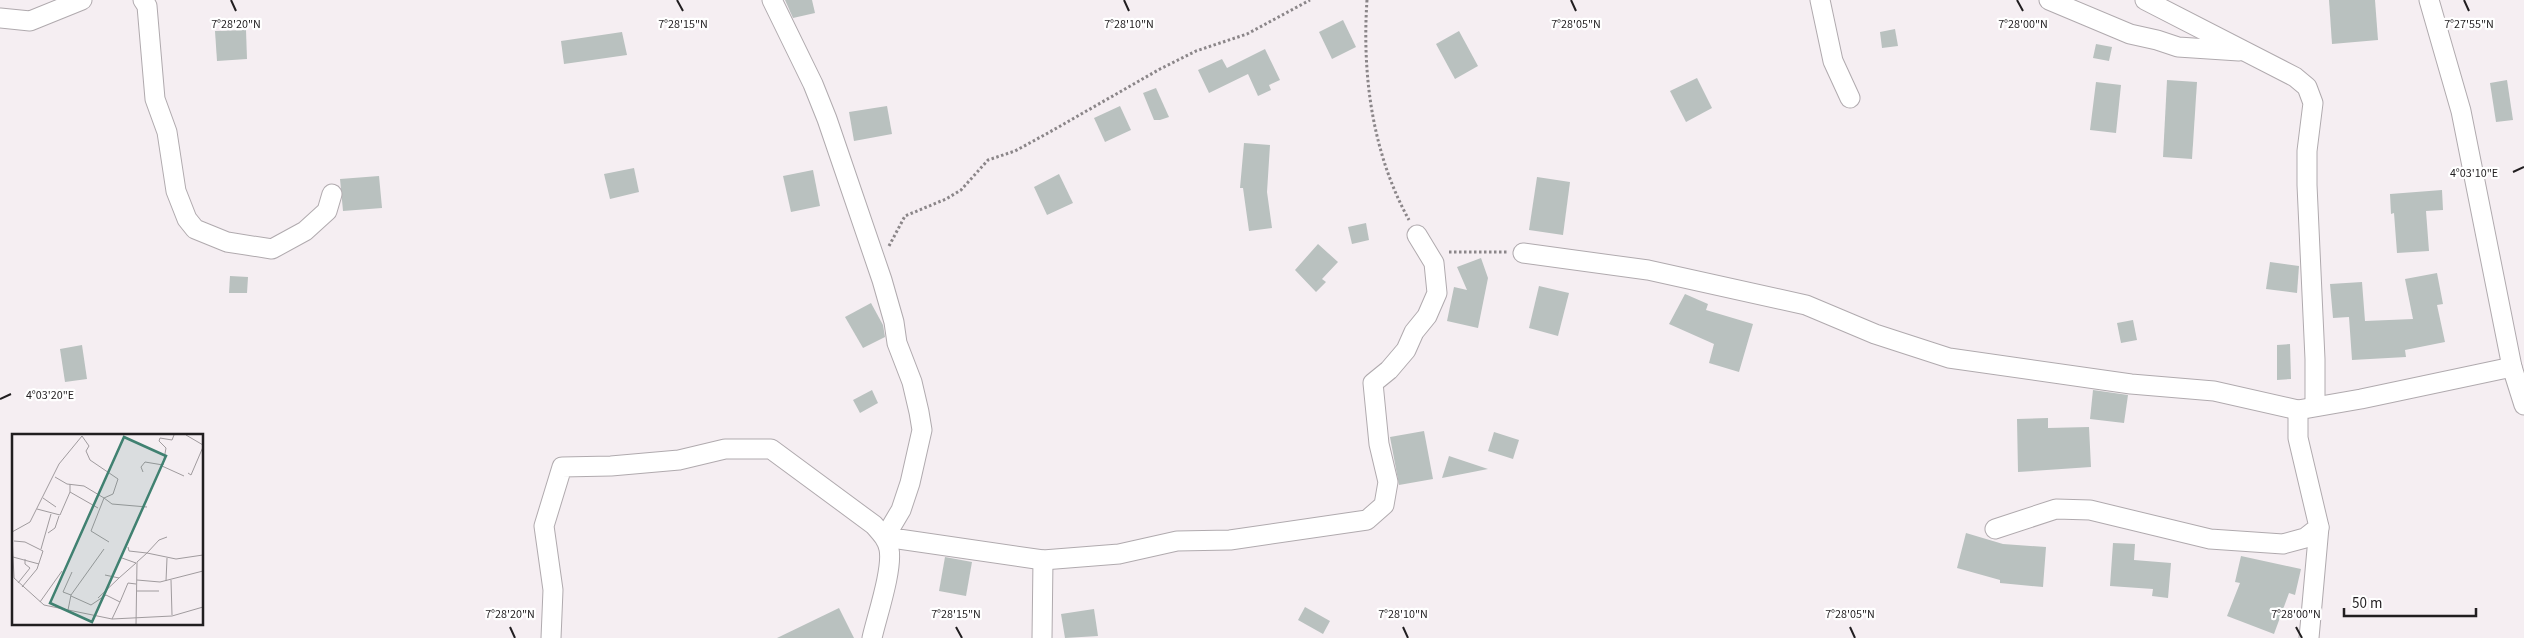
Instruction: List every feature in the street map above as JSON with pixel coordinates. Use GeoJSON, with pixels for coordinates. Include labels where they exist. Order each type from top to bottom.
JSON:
{"type":"FeatureCollection","features":[{"type":"Feature","properties":{"kind":"street"},"geometry":{"type":"LineString","coordinates":[[0,18],[30,21],[82,0]]}},
{"type":"Feature","properties":{"kind":"street"},"geometry":{"type":"LineString","coordinates":[[143,0],[147,6],[155,99],[167,132],[176,191],[187,219],[195,229],[227,242],[272,248],[305,231],[327,211],[332,194]]}},
{"type":"Feature","properties":{"kind":"street"},"geometry":{"type":"LineString","coordinates":[[772,0],[820,102],[876,262],[894,322],[899,350],[912,382],[922,430],[910,483],[901,510],[885,537]]}},
{"type":"Feature","properties":{"kind":"street"},"geometry":{"type":"LineString","coordinates":[[1820,0],[1832,61],[1850,98]]}},
{"type":"Feature","properties":{"kind":"street"},"geometry":{"type":"LineString","coordinates":[[2049,0],[2130,34],[2158,40],[2178,47],[2246,51]]}},
{"type":"Feature","properties":{"kind":"street"},"geometry":{"type":"LineString","coordinates":[[2145,0],[2295,76],[2307,87],[2313,103],[2307,151],[2307,185],[2315,359],[2306,408],[2298,438],[2319,527],[2309,638]]}},
{"type":"Feature","properties":{"kind":"street"},"geometry":{"type":"LineString","coordinates":[[2429,0],[2461,111],[2512,367],[2524,404]]}},
{"type":"Feature","properties":{"kind":"street"},"geometry":{"type":"LineString","coordinates":[[885,537],[1043,560],[1119,554],[1177,541],[1230,540],[1367,520],[1384,505],[1388,482],[1379,444],[1373,383],[1389,370],[1406,350],[1414,332],[1426,316],[1437,293],[1434,263],[1417,235]]}},
{"type":"Feature","properties":{"kind":"street"},"geometry":{"type":"LineString","coordinates":[[1523,252],[1648,270],[1806,304],[1875,334],[1949,358],[2131,384],[2214,390],[2306,408],[2360,400],[2512,367]]}},
{"type":"Feature","properties":{"kind":"street"},"geometry":{"type":"LineString","coordinates":[[551,638],[553,590],[544,526],[562,466],[611,466],[679,460],[725,449],[771,449],[874,526],[885,537],[889,549],[889,562],[872,638]]}},
{"type":"Feature","properties":{"kind":"street"},"geometry":{"type":"LineString","coordinates":[[1994,529],[2056,508],[2090,510],[2210,539],[2274,544],[2283,544],[2305,538],[2319,527]]}},
{"type":"Feature","properties":{"kind":"street"},"geometry":{"type":"LineString","coordinates":[[1042,638],[1043,560]]}},
{"type":"Feature","properties":{"kind":"path"},"geometry":{"type":"LineString","coordinates":[[876,262],[888,248],[905,216],[946,199],[961,190],[988,160],[1015,151],[1160,69],[1196,51],[1247,34],[1310,0]]}},
{"type":"Feature","properties":{"kind":"path"},"geometry":{"type":"LineString","coordinates":[[1367,0],[1365,35],[1371,106],[1380,149],[1403,210],[1417,235]]}},
{"type":"Feature","properties":{"kind":"path"},"geometry":{"type":"LineString","coordinates":[[1442,253],[1523,252]]}},
{"type":"Feature","properties":{"kind":"building"},"geometry":{"type":"Polygon","coordinates":[[[785,0],[812,0],[815,13],[793,18],[785,0]]]}},
{"type":"Feature","properties":{"kind":"building"},"geometry":{"type":"Polygon","coordinates":[[[2329,0],[2375,0],[2378,40],[2332,44],[2329,0]]]}},
{"type":"Feature","properties":{"kind":"building"},"geometry":{"type":"Polygon","coordinates":[[[1343,20],[1356,47],[1332,59],[1319,32],[1343,20]]]}},
{"type":"Feature","properties":{"kind":"building"},"geometry":{"type":"Polygon","coordinates":[[[1895,29],[1898,46],[1882,48],[1880,32],[1895,29]]]}},
{"type":"Feature","properties":{"kind":"building"},"geometry":{"type":"Polygon","coordinates":[[[246,30],[247,59],[217,61],[215,31],[246,30]]]}},
{"type":"Feature","properties":{"kind":"building"},"geometry":{"type":"Polygon","coordinates":[[[1459,31],[1478,66],[1455,79],[1436,44],[1459,31]]]}},
{"type":"Feature","properties":{"kind":"building"},"geometry":{"type":"Polygon","coordinates":[[[622,32],[627,55],[564,64],[561,41],[622,32]]]}},
{"type":"Feature","properties":{"kind":"building"},"geometry":{"type":"Polygon","coordinates":[[[2096,44],[2112,47],[2109,61],[2093,58],[2096,44]]]}},
{"type":"Feature","properties":{"kind":"building"},"geometry":{"type":"Polygon","coordinates":[[[1265,49],[1280,80],[1269,85],[1271,90],[1258,96],[1248,74],[1209,93],[1198,70],[1222,59],[1227,68],[1265,49]]]}},
{"type":"Feature","properties":{"kind":"building"},"geometry":{"type":"Polygon","coordinates":[[[1697,78],[1712,108],[1686,122],[1670,91],[1697,78]]]}},
{"type":"Feature","properties":{"kind":"building"},"geometry":{"type":"Polygon","coordinates":[[[2167,80],[2197,82],[2192,159],[2163,157],[2167,80]]]}},
{"type":"Feature","properties":{"kind":"building"},"geometry":{"type":"Polygon","coordinates":[[[2507,80],[2513,120],[2496,122],[2490,83],[2507,80]]]}},
{"type":"Feature","properties":{"kind":"building"},"geometry":{"type":"Polygon","coordinates":[[[2096,82],[2121,85],[2116,133],[2090,130],[2096,82]]]}},
{"type":"Feature","properties":{"kind":"building"},"geometry":{"type":"Polygon","coordinates":[[[1156,88],[1169,117],[1160,120],[1154,120],[1143,93],[1156,88]]]}},
{"type":"Feature","properties":{"kind":"building"},"geometry":{"type":"Polygon","coordinates":[[[887,106],[892,134],[854,141],[849,112],[887,106]]]}},
{"type":"Feature","properties":{"kind":"building"},"geometry":{"type":"Polygon","coordinates":[[[1120,106],[1131,130],[1105,142],[1094,118],[1120,106]]]}},
{"type":"Feature","properties":{"kind":"building"},"geometry":{"type":"Polygon","coordinates":[[[1244,143],[1270,145],[1267,192],[1272,228],[1249,231],[1243,188],[1240,188],[1244,143]]]}},
{"type":"Feature","properties":{"kind":"building"},"geometry":{"type":"Polygon","coordinates":[[[634,168],[639,192],[610,199],[604,174],[634,168]]]}},
{"type":"Feature","properties":{"kind":"building"},"geometry":{"type":"Polygon","coordinates":[[[813,170],[820,206],[791,212],[783,176],[813,170]]]}},
{"type":"Feature","properties":{"kind":"building"},"geometry":{"type":"Polygon","coordinates":[[[1059,174],[1073,203],[1047,215],[1034,187],[1059,174]]]}},
{"type":"Feature","properties":{"kind":"building"},"geometry":{"type":"Polygon","coordinates":[[[379,176],[382,208],[343,211],[340,179],[379,176]]]}},
{"type":"Feature","properties":{"kind":"building"},"geometry":{"type":"Polygon","coordinates":[[[1537,177],[1570,182],[1563,235],[1529,230],[1537,177]]]}},
{"type":"Feature","properties":{"kind":"building"},"geometry":{"type":"Polygon","coordinates":[[[2442,190],[2443,210],[2426,211],[2429,251],[2397,253],[2394,213],[2391,214],[2390,194],[2442,190]]]}},
{"type":"Feature","properties":{"kind":"building"},"geometry":{"type":"Polygon","coordinates":[[[1366,223],[1369,240],[1352,244],[1348,227],[1366,223]]]}},
{"type":"Feature","properties":{"kind":"building"},"geometry":{"type":"Polygon","coordinates":[[[1318,244],[1338,262],[1322,279],[1326,282],[1316,292],[1295,270],[1318,244]]]}},
{"type":"Feature","properties":{"kind":"building"},"geometry":{"type":"Polygon","coordinates":[[[1481,258],[1488,278],[1478,328],[1447,321],[1454,287],[1467,290],[1457,267],[1481,258]]]}},
{"type":"Feature","properties":{"kind":"building"},"geometry":{"type":"Polygon","coordinates":[[[2270,262],[2299,266],[2297,293],[2266,289],[2270,262]]]}},
{"type":"Feature","properties":{"kind":"building"},"geometry":{"type":"Polygon","coordinates":[[[2437,273],[2443,304],[2437,305],[2445,342],[2405,350],[2406,357],[2352,360],[2349,317],[2333,318],[2330,284],[2362,282],[2365,321],[2413,319],[2405,279],[2437,273]]]}},
{"type":"Feature","properties":{"kind":"building"},"geometry":{"type":"Polygon","coordinates":[[[230,276],[248,277],[247,293],[229,293],[230,276]]]}},
{"type":"Feature","properties":{"kind":"building"},"geometry":{"type":"Polygon","coordinates":[[[1539,286],[1569,293],[1558,336],[1529,328],[1539,286]]]}},
{"type":"Feature","properties":{"kind":"building"},"geometry":{"type":"Polygon","coordinates":[[[1685,294],[1708,304],[1706,310],[1753,324],[1739,372],[1709,363],[1714,344],[1669,324],[1685,294]]]}},
{"type":"Feature","properties":{"kind":"building"},"geometry":{"type":"Polygon","coordinates":[[[871,303],[883,325],[885,337],[863,348],[845,317],[871,303]]]}},
{"type":"Feature","properties":{"kind":"building"},"geometry":{"type":"Polygon","coordinates":[[[2133,320],[2137,340],[2121,343],[2117,323],[2133,320]]]}},
{"type":"Feature","properties":{"kind":"building"},"geometry":{"type":"Polygon","coordinates":[[[2290,344],[2291,379],[2277,380],[2277,345],[2290,344]]]}},
{"type":"Feature","properties":{"kind":"building"},"geometry":{"type":"Polygon","coordinates":[[[82,345],[87,379],[65,382],[60,349],[82,345]]]}},
{"type":"Feature","properties":{"kind":"building"},"geometry":{"type":"Polygon","coordinates":[[[872,390],[878,403],[860,413],[853,400],[872,390]]]}},
{"type":"Feature","properties":{"kind":"building"},"geometry":{"type":"Polygon","coordinates":[[[2093,390],[2128,395],[2124,423],[2090,419],[2093,390]]]}},
{"type":"Feature","properties":{"kind":"building"},"geometry":{"type":"Polygon","coordinates":[[[2048,418],[2048,428],[2089,427],[2091,467],[2018,472],[2017,419],[2048,418]]]}},
{"type":"Feature","properties":{"kind":"building"},"geometry":{"type":"Polygon","coordinates":[[[1424,431],[1433,479],[1399,485],[1390,437],[1424,431]]]}},
{"type":"Feature","properties":{"kind":"building"},"geometry":{"type":"Polygon","coordinates":[[[1494,432],[1519,440],[1513,459],[1488,451],[1494,432]]]}},
{"type":"Feature","properties":{"kind":"building"},"geometry":{"type":"Polygon","coordinates":[[[1449,456],[1488,469],[1442,478],[1449,456]]]}},
{"type":"Feature","properties":{"kind":"building"},"geometry":{"type":"Polygon","coordinates":[[[1966,533],[2003,544],[2046,547],[2043,587],[2000,583],[2000,580],[1957,568],[1966,533]]]}},
{"type":"Feature","properties":{"kind":"building"},"geometry":{"type":"Polygon","coordinates":[[[2113,543],[2135,544],[2134,560],[2171,563],[2168,598],[2152,596],[2153,589],[2110,586],[2113,543]]]}},
{"type":"Feature","properties":{"kind":"building"},"geometry":{"type":"Polygon","coordinates":[[[2241,556],[2301,569],[2295,595],[2289,593],[2274,634],[2227,616],[2240,583],[2235,582],[2241,556]]]}},
{"type":"Feature","properties":{"kind":"building"},"geometry":{"type":"Polygon","coordinates":[[[945,557],[972,562],[966,596],[939,591],[945,557]]]}},
{"type":"Feature","properties":{"kind":"building"},"geometry":{"type":"Polygon","coordinates":[[[1305,607],[1330,621],[1323,634],[1298,620],[1305,607]]]}},
{"type":"Feature","properties":{"kind":"building"},"geometry":{"type":"Polygon","coordinates":[[[839,608],[854,638],[777,638],[839,608]]]}},
{"type":"Feature","properties":{"kind":"building"},"geometry":{"type":"Polygon","coordinates":[[[1094,609],[1098,636],[1065,638],[1061,614],[1094,609]]]}}]}
